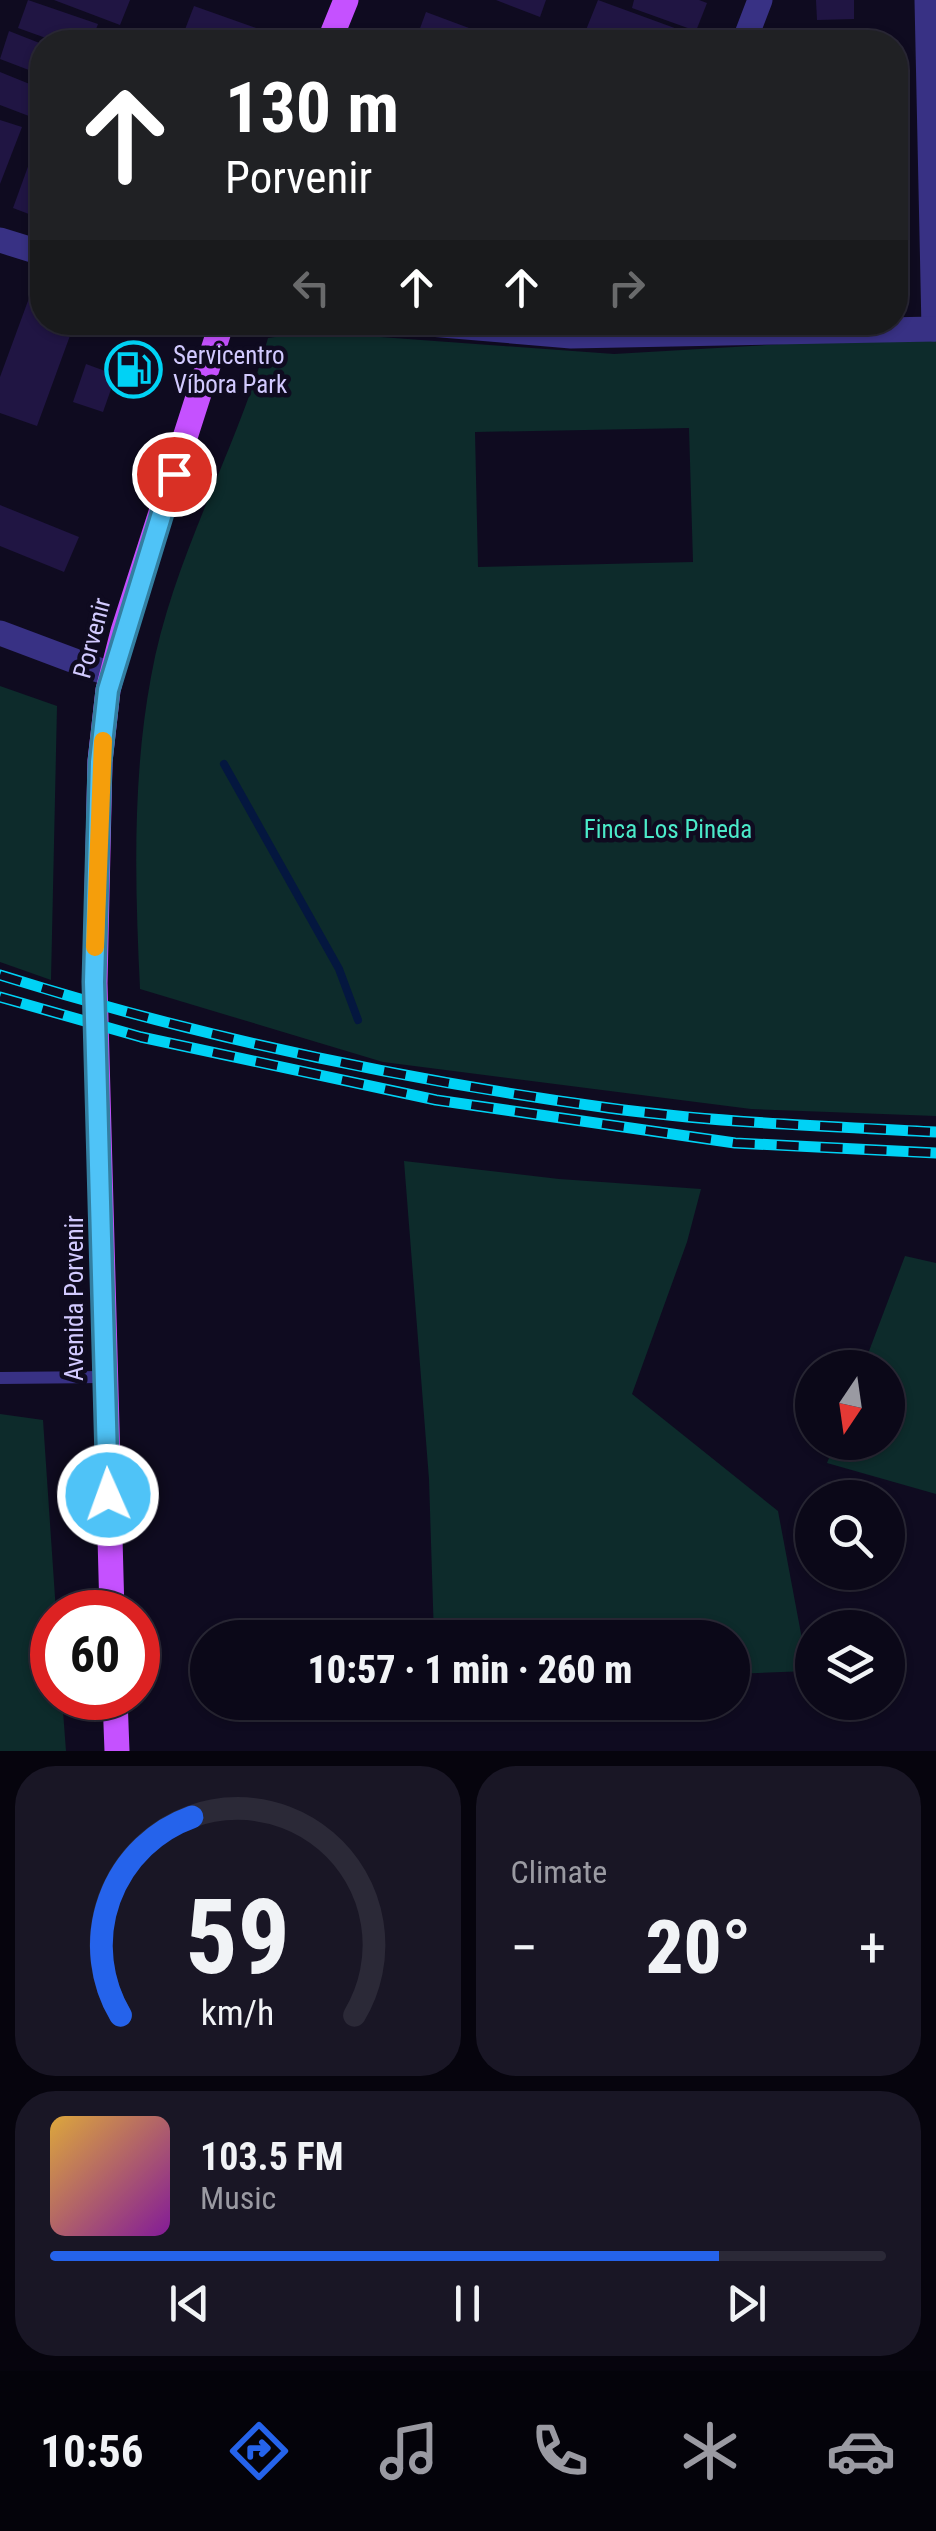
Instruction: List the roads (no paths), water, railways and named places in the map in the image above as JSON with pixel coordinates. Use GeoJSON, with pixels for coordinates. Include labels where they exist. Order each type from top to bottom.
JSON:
{"type":"FeatureCollection","features":[{"type":"Feature","properties":{"kind":"main road"},"geometry":{"type":"LineString","coordinates":[[335,30],[346,0]]}},
{"type":"Feature","properties":{"kind":"main road","name":"Porvenir"},"geometry":{"type":"LineString","coordinates":[[94,982],[95,852],[112,675],[218,335]]}},
{"type":"Feature","properties":{"kind":"main road","name":"Avenida Porvenir"},"geometry":{"type":"LineString","coordinates":[[94,982],[111,1590]]}},
{"type":"Feature","properties":{"kind":"main road"},"geometry":{"type":"LineString","coordinates":[[116,1720],[117,1751]]}},
{"type":"Feature","properties":{"kind":"street"},"geometry":{"type":"LineString","coordinates":[[749,30],[760,0]]}},
{"type":"Feature","properties":{"kind":"street"},"geometry":{"type":"LineString","coordinates":[[908,329],[935,329],[927,0]]}},
{"type":"Feature","properties":{"kind":"street"},"geometry":{"type":"LineString","coordinates":[[0,240],[30,249]]}},
{"type":"Feature","properties":{"kind":"street"},"geometry":{"type":"LineString","coordinates":[[0,633],[112,675]]}},
{"type":"Feature","properties":{"kind":"lane"},"geometry":{"type":"LineString","coordinates":[[0,1378],[104,1377]]}},
{"type":"Feature","properties":{"kind":"waterway"},"geometry":{"type":"LineString","coordinates":[[224,764],[339,969],[358,1020]]}},
{"type":"Feature","properties":{"kind":"railway"},"geometry":{"type":"LineString","coordinates":[[0,975],[225,1037],[455,1084],[691,1117],[936,1132]]}},
{"type":"Feature","properties":{"kind":"railway"},"geometry":{"type":"LineString","coordinates":[[0,997],[141,1037],[436,1100],[735,1143],[936,1153]]}},
{"type":"Feature","properties":{"kind":"place","name":"Servicentro Víbora Park"},"geometry":{"type":"Point","coordinates":[134,369]}},
{"type":"Feature","properties":{"kind":"park label","name":"Finca Los Pineda"},"geometry":{"type":"Point","coordinates":[668,829]}}]}
